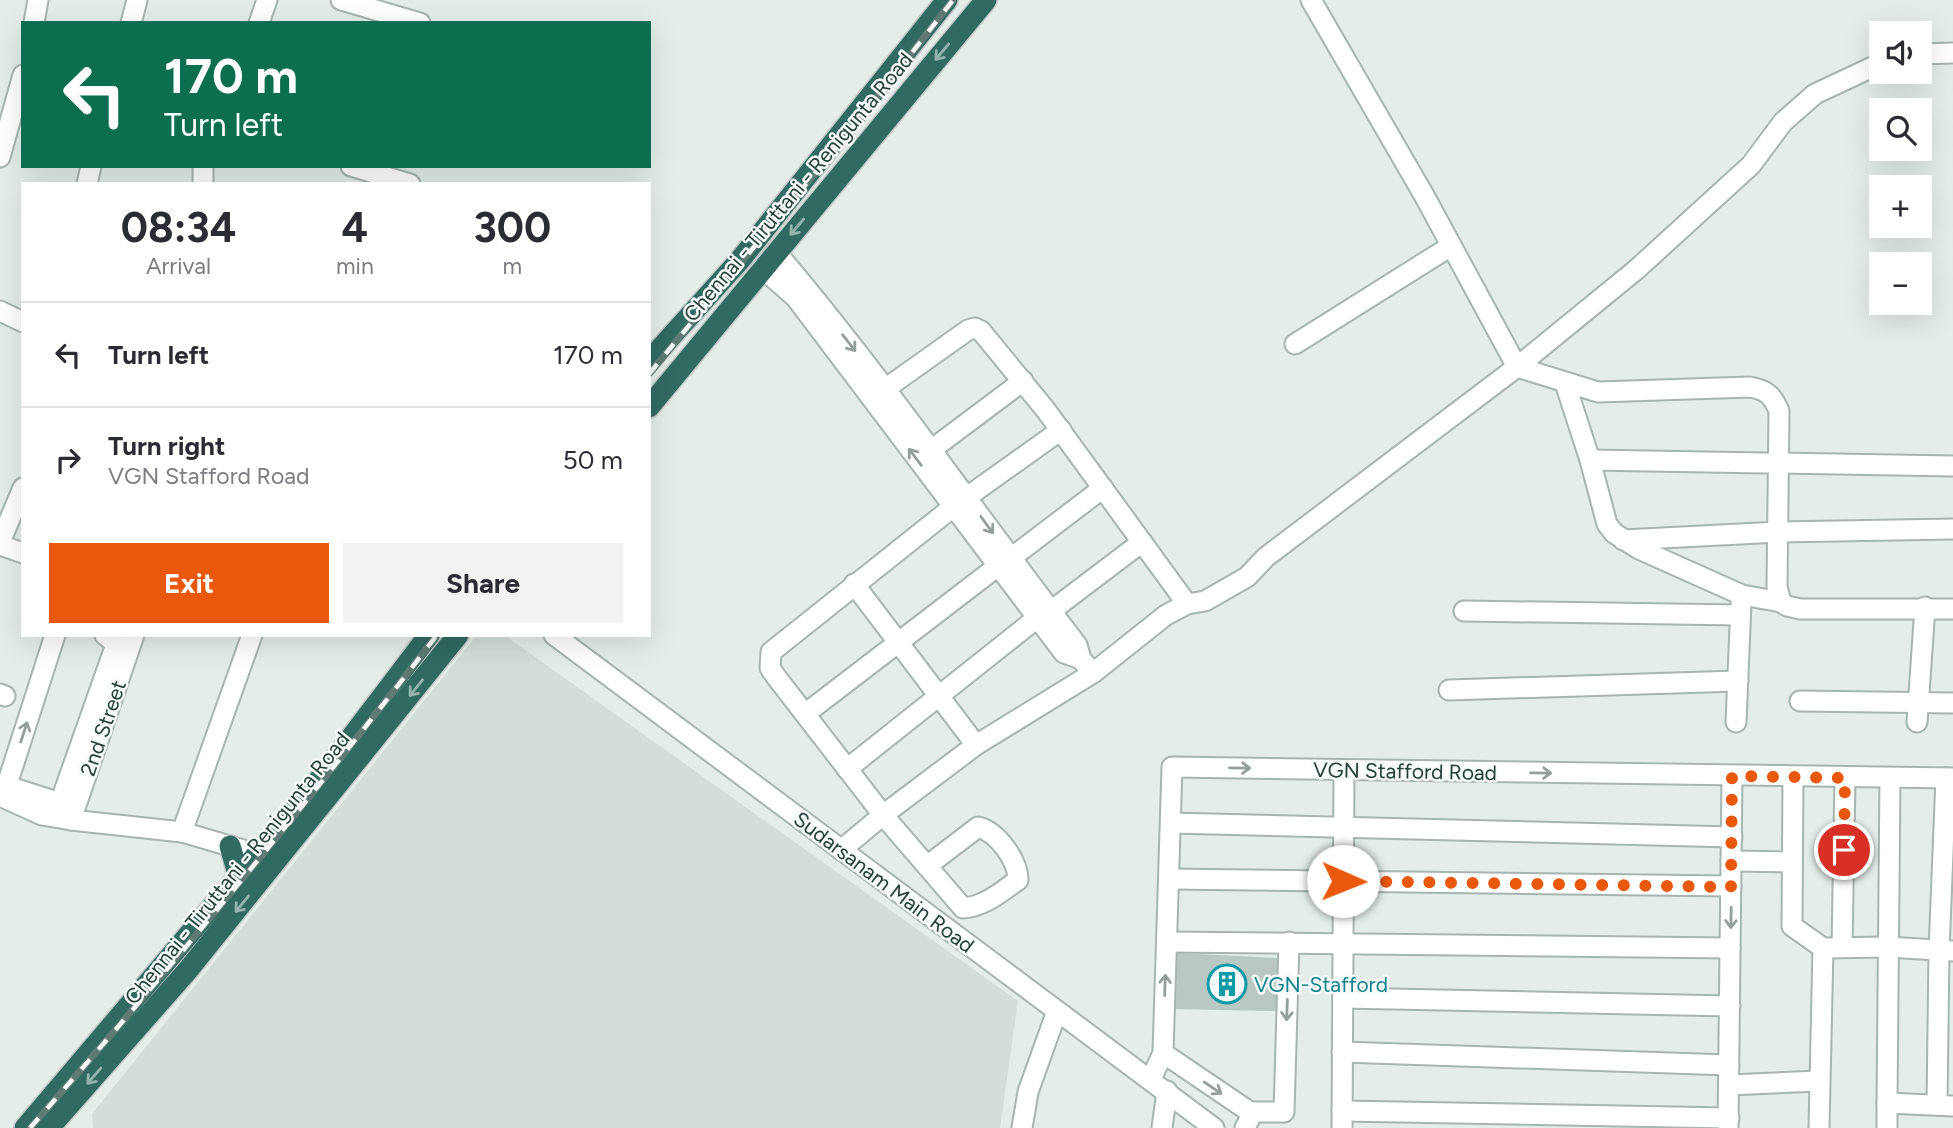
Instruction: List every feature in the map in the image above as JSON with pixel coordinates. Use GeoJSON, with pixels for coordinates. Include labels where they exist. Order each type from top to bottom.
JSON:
{"type":"FeatureCollection","features":[{"type":"Feature","properties":{"kind":"highway","name":"Chennai - Tiruttani - Renigunta Road"},"geometry":{"type":"LineString","coordinates":[[651,360],[740,260],[947,0]]}},
{"type":"Feature","properties":{"kind":"highway","name":"Chennai - Tiruttani - Renigunta Road"},"geometry":{"type":"LineString","coordinates":[[651,405],[986,0]]}},
{"type":"Feature","properties":{"kind":"highway","name":"Chennai - Tiruttani - Renigunta Road"},"geometry":{"type":"LineString","coordinates":[[49,1128],[188,970],[309,793],[427,637]]}},
{"type":"Feature","properties":{"kind":"highway","name":"Chennai - Tiruttani - Renigunta Road"},"geometry":{"type":"LineString","coordinates":[[25,1128],[239,877],[265,860],[456,637]]}},
{"type":"Feature","properties":{"kind":"highway"},"geometry":{"type":"LineString","coordinates":[[230,846],[239,877]]}},
{"type":"Feature","properties":{"kind":"street"},"geometry":{"type":"LineString","coordinates":[[34,21],[38,0]]}},
{"type":"Feature","properties":{"kind":"street"},"geometry":{"type":"LineString","coordinates":[[132,21],[137,0]]}},
{"type":"Feature","properties":{"kind":"street"},"geometry":{"type":"LineString","coordinates":[[260,21],[267,0]]}},
{"type":"Feature","properties":{"kind":"street"},"geometry":{"type":"LineString","coordinates":[[341,0],[413,21]]}},
{"type":"Feature","properties":{"kind":"street"},"geometry":{"type":"LineString","coordinates":[[1311,0],[1517,367],[1598,392],[1750,387],[1761,389],[1773,396],[1779,411],[1777,587],[1781,601]]}},
{"type":"Feature","properties":{"kind":"street"},"geometry":{"type":"LineString","coordinates":[[1932,54],[1953,53]]}},
{"type":"Feature","properties":{"kind":"street"},"geometry":{"type":"LineString","coordinates":[[841,850],[883,815],[1087,666],[1166,615],[1187,604],[1205,601],[1247,577],[1266,557],[1517,367],[1637,269],[1742,174],[1783,122],[1815,94],[1869,69]]}},
{"type":"Feature","properties":{"kind":"street"},"geometry":{"type":"LineString","coordinates":[[0,156],[21,82]]}},
{"type":"Feature","properties":{"kind":"street"},"geometry":{"type":"LineString","coordinates":[[358,168],[403,182]]}},
{"type":"Feature","properties":{"kind":"street"},"geometry":{"type":"LineString","coordinates":[[1295,344],[1451,246]]}},
{"type":"Feature","properties":{"kind":"street"},"geometry":{"type":"LineString","coordinates":[[776,252],[862,373],[1044,615],[1077,645],[1087,666]]}},
{"type":"Feature","properties":{"kind":"street"},"geometry":{"type":"LineString","coordinates":[[762,268],[796,298],[862,373],[885,389],[931,450],[960,502]]}},
{"type":"Feature","properties":{"kind":"street"},"geometry":{"type":"LineString","coordinates":[[0,311],[21,321]]}},
{"type":"Feature","properties":{"kind":"street"},"geometry":{"type":"LineString","coordinates":[[885,389],[968,330],[975,328],[988,338],[1061,430],[1187,604]]}},
{"type":"Feature","properties":{"kind":"street"},"geometry":{"type":"LineString","coordinates":[[931,450],[1023,381]]}},
{"type":"Feature","properties":{"kind":"street"},"geometry":{"type":"LineString","coordinates":[[1565,383],[1607,524],[1622,540],[1639,550],[1742,595],[1781,601],[1787,606],[1800,609],[1953,608]]}},
{"type":"Feature","properties":{"kind":"street"},"geometry":{"type":"LineString","coordinates":[[927,866],[978,827],[987,829],[1012,858],[1018,871],[1018,880],[985,903],[973,908],[963,908],[883,815],[770,668],[771,652],[960,502],[1061,430]]}},
{"type":"Feature","properties":{"kind":"street"},"geometry":{"type":"LineString","coordinates":[[1590,460],[1953,466]]}},
{"type":"Feature","properties":{"kind":"street"},"geometry":{"type":"LineString","coordinates":[[805,714],[1103,488]]}},
{"type":"Feature","properties":{"kind":"street"},"geometry":{"type":"LineString","coordinates":[[21,493],[0,543],[21,552]]}},
{"type":"Feature","properties":{"kind":"street"},"geometry":{"type":"LineString","coordinates":[[1622,540],[1779,532],[1953,529]]}},
{"type":"Feature","properties":{"kind":"street"},"geometry":{"type":"LineString","coordinates":[[848,769],[938,695],[1142,542]]}},
{"type":"Feature","properties":{"kind":"street"},"geometry":{"type":"LineString","coordinates":[[854,584],[976,746]]}},
{"type":"Feature","properties":{"kind":"street"},"geometry":{"type":"LineString","coordinates":[[1736,722],[1742,595]]}},
{"type":"Feature","properties":{"kind":"street"},"geometry":{"type":"LineString","coordinates":[[1917,722],[1924,607]]}},
{"type":"Feature","properties":{"kind":"street"},"geometry":{"type":"LineString","coordinates":[[1464,611],[1740,615]]}},
{"type":"Feature","properties":{"kind":"street"},"geometry":{"type":"LineString","coordinates":[[54,637],[3,793],[42,815],[69,810],[182,832],[265,860]]}},
{"type":"Feature","properties":{"kind":"street"},"geometry":{"type":"LineString","coordinates":[[69,810],[114,650],[115,643],[108,637]]}},
{"type":"Feature","properties":{"kind":"street","name":"2nd Street"},"geometry":{"type":"LineString","coordinates":[[69,810],[133,637]]}},
{"type":"Feature","properties":{"kind":"street"},"geometry":{"type":"LineString","coordinates":[[182,832],[252,637]]}},
{"type":"Feature","properties":{"kind":"street","name":"Sudarsanam Main Road"},"geometry":{"type":"LineString","coordinates":[[557,637],[1214,1128]]}},
{"type":"Feature","properties":{"kind":"street"},"geometry":{"type":"LineString","coordinates":[[1449,690],[1738,681]]}},
{"type":"Feature","properties":{"kind":"street"},"geometry":{"type":"LineString","coordinates":[[1800,701],[1953,703]]}},
{"type":"Feature","properties":{"kind":"street","name":"VGN Stafford Road"},"geometry":{"type":"LineString","coordinates":[[1161,1128],[1159,1085],[1163,1053],[1172,767],[1950,778]]}},
{"type":"Feature","properties":{"kind":"street"},"geometry":{"type":"LineString","coordinates":[[1343,770],[1342,1120],[1729,1123],[1732,776]]}},
{"type":"Feature","properties":{"kind":"street"},"geometry":{"type":"LineString","coordinates":[[1793,777],[1792,926],[1833,948],[1888,947],[1946,951]]}},
{"type":"Feature","properties":{"kind":"street"},"geometry":{"type":"LineString","coordinates":[[1819,1128],[1819,1081],[1833,948],[1845,778]]}},
{"type":"Feature","properties":{"kind":"street"},"geometry":{"type":"LineString","coordinates":[[1886,1128],[1891,778]]}},
{"type":"Feature","properties":{"kind":"street"},"geometry":{"type":"LineString","coordinates":[[1887,1102],[1945,1106],[1950,778]]}},
{"type":"Feature","properties":{"kind":"street"},"geometry":{"type":"LineString","coordinates":[[1171,823],[1732,837]]}},
{"type":"Feature","properties":{"kind":"street"},"geometry":{"type":"LineString","coordinates":[[1731,860],[1791,862]]}},
{"type":"Feature","properties":{"kind":"street"},"geometry":{"type":"LineString","coordinates":[[1169,879],[1731,887]]}},
{"type":"Feature","properties":{"kind":"street"},"geometry":{"type":"LineString","coordinates":[[1167,942],[1730,948]]}},
{"type":"Feature","properties":{"kind":"street"},"geometry":{"type":"LineString","coordinates":[[1163,1053],[1247,1120],[1284,1112],[1289,942]]}},
{"type":"Feature","properties":{"kind":"street"},"geometry":{"type":"LineString","coordinates":[[1343,998],[1730,1006]]}},
{"type":"Feature","properties":{"kind":"street"},"geometry":{"type":"LineString","coordinates":[[1022,1128],[1028,1092],[1057,1011]]}},
{"type":"Feature","properties":{"kind":"street"},"geometry":{"type":"LineString","coordinates":[[1342,1052],[1819,1081]]}},
{"type":"Feature","properties":{"kind":"shaded area"},"geometry":{"type":"Polygon","coordinates":[[[475,637],[507,637],[1018,1001],[1000,1128],[93,1128],[92,1114],[475,637]]]}},
{"type":"Feature","properties":{"kind":"building","name":"VGN-Stafford"},"geometry":{"type":"Polygon","coordinates":[[[1178,954],[1276,959],[1275,1010],[1177,1008],[1178,954]]]}},
{"type":"Feature","properties":{"kind":"railway"},"geometry":{"type":"LineString","coordinates":[[651,372],[868,109],[953,0]]}},
{"type":"Feature","properties":{"kind":"railway"},"geometry":{"type":"LineString","coordinates":[[30,1128],[238,885],[435,637]]}},
{"type":"Feature","properties":{"kind":"place","name":"VGN-Stafford"},"geometry":{"type":"Point","coordinates":[1227,984]}},
{"type":"Feature","properties":{"kind":"route"},"geometry":{"type":"LineString","coordinates":[[1343,881],[1731,887],[1732,776],[1845,778],[1844,850]]}}]}
